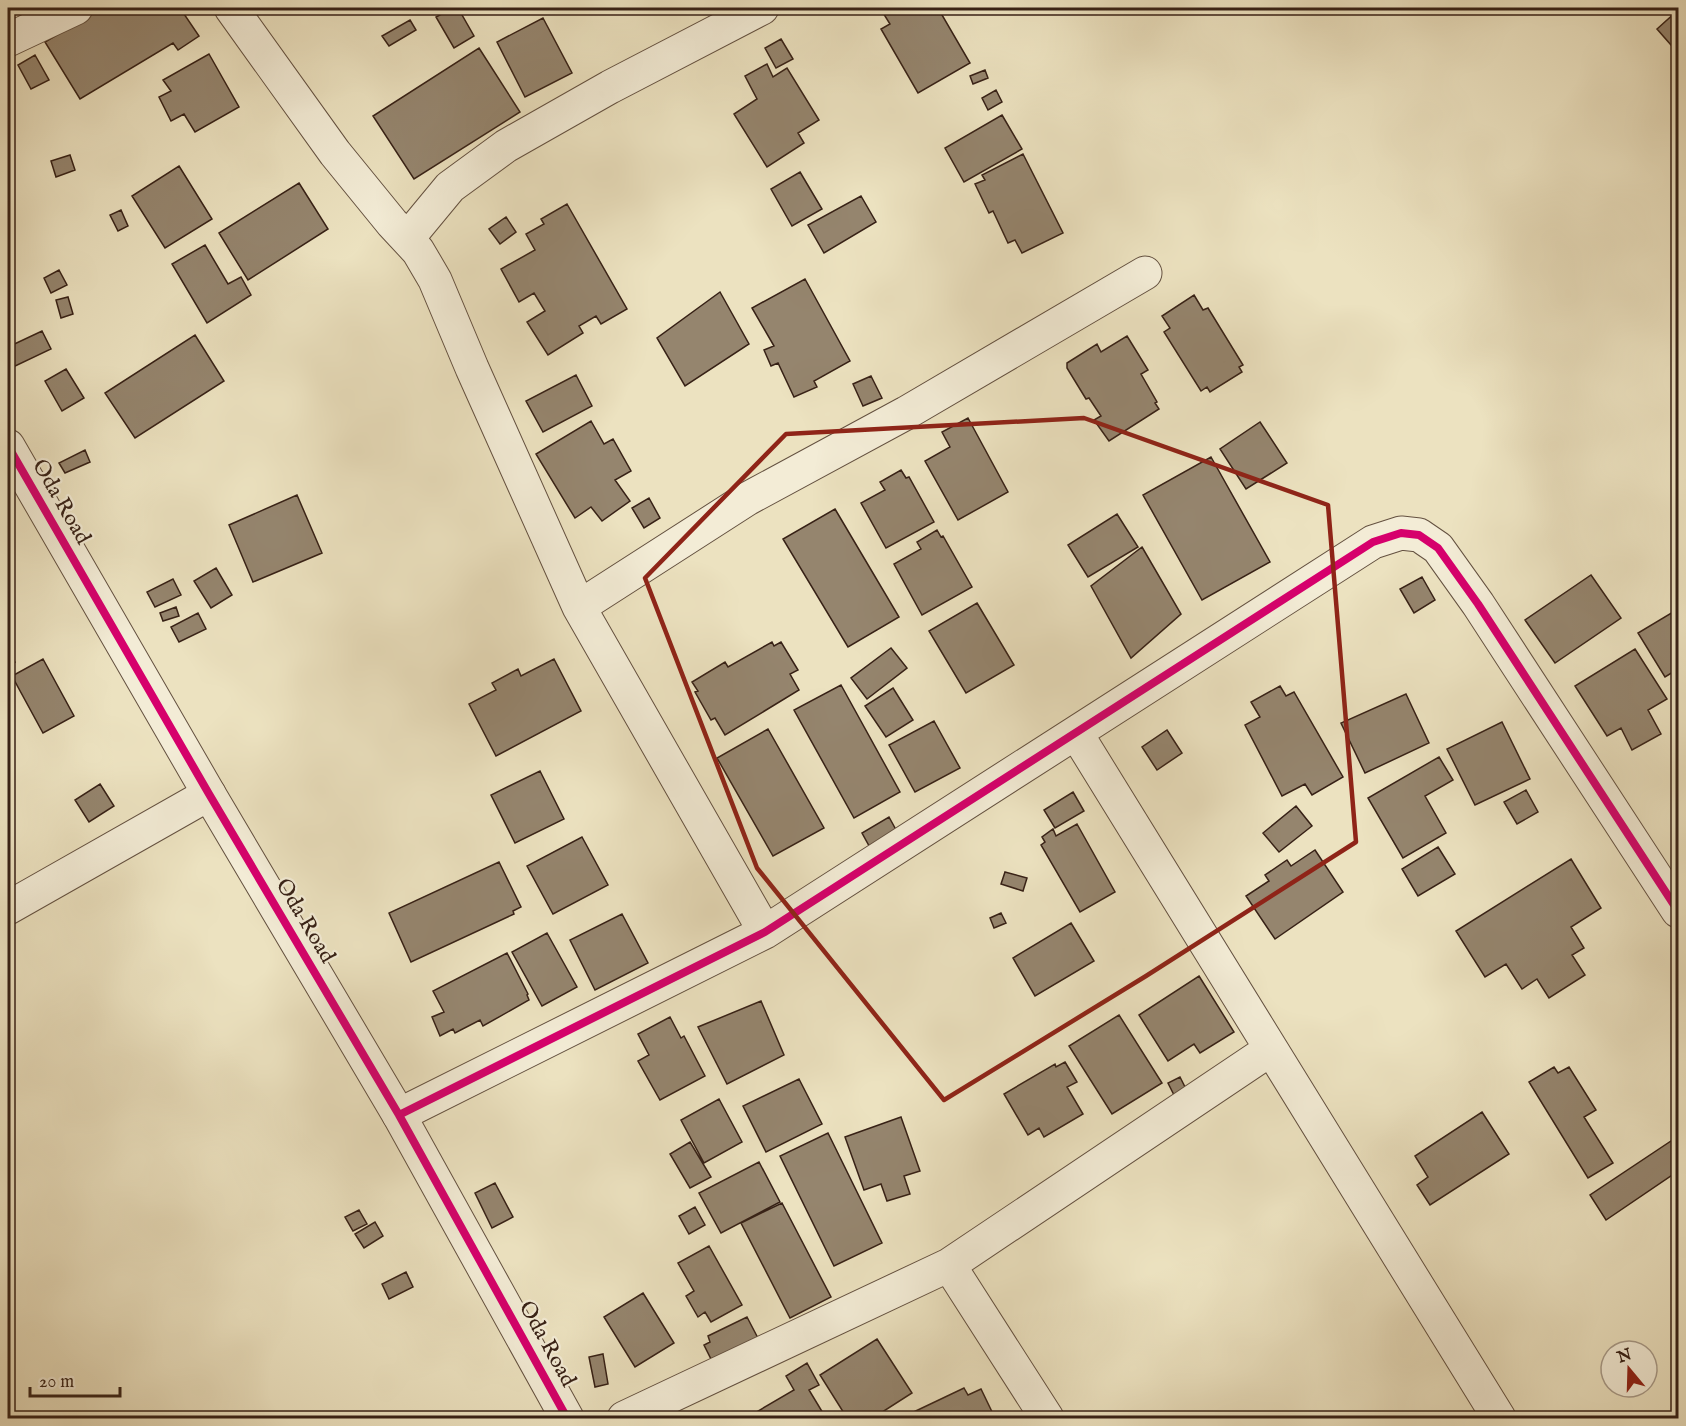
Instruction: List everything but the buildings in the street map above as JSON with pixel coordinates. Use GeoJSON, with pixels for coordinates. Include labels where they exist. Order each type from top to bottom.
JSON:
{"type":"FeatureCollection","features":[{"type":"Feature","properties":{"kind":"street"},"geometry":{"type":"LineString","coordinates":[[8,40],[74,8]]}},
{"type":"Feature","properties":{"kind":"street"},"geometry":{"type":"LineString","coordinates":[[231,8],[335,153],[418,251],[435,280],[579,608],[765,932]]}},
{"type":"Feature","properties":{"kind":"street"},"geometry":{"type":"LineString","coordinates":[[407,239],[450,187],[506,146],[630,76],[762,8]]}},
{"type":"Feature","properties":{"kind":"street"},"geometry":{"type":"LineString","coordinates":[[579,608],[747,499],[916,407],[1145,273]]}},
{"type":"Feature","properties":{"kind":"street","name":"Oda Road"},"geometry":{"type":"LineString","coordinates":[[8,448],[399,1115],[567,1419]]}},
{"type":"Feature","properties":{"kind":"street"},"geometry":{"type":"LineString","coordinates":[[399,1115],[765,932],[1373,542],[1401,533],[1419,535],[1438,548],[1478,604],[1678,912]]}},
{"type":"Feature","properties":{"kind":"street"},"geometry":{"type":"LineString","coordinates":[[1076,733],[1499,1419]]}},
{"type":"Feature","properties":{"kind":"street"},"geometry":{"type":"LineString","coordinates":[[8,908],[209,794]]}},
{"type":"Feature","properties":{"kind":"street"},"geometry":{"type":"LineString","coordinates":[[624,1419],[949,1265],[1271,1049]]}},
{"type":"Feature","properties":{"kind":"street"},"geometry":{"type":"LineString","coordinates":[[949,1265],[1047,1419]]}},
{"type":"Feature","properties":{"kind":"highlighted area"},"geometry":{"type":"Polygon","coordinates":[[[1084,418],[1328,505],[1356,842],[1146,976],[944,1100],[757,868],[645,578],[786,434],[1084,418]]]}},
{"type":"Feature","properties":{"kind":"cycle path"},"geometry":{"type":"LineString","coordinates":[[8,446],[209,794],[399,1115],[567,1418]]}},
{"type":"Feature","properties":{"kind":"cycle path"},"geometry":{"type":"LineString","coordinates":[[399,1115],[765,932],[1373,542],[1401,533],[1419,535],[1438,548],[1478,604],[1678,911]]}}]}
